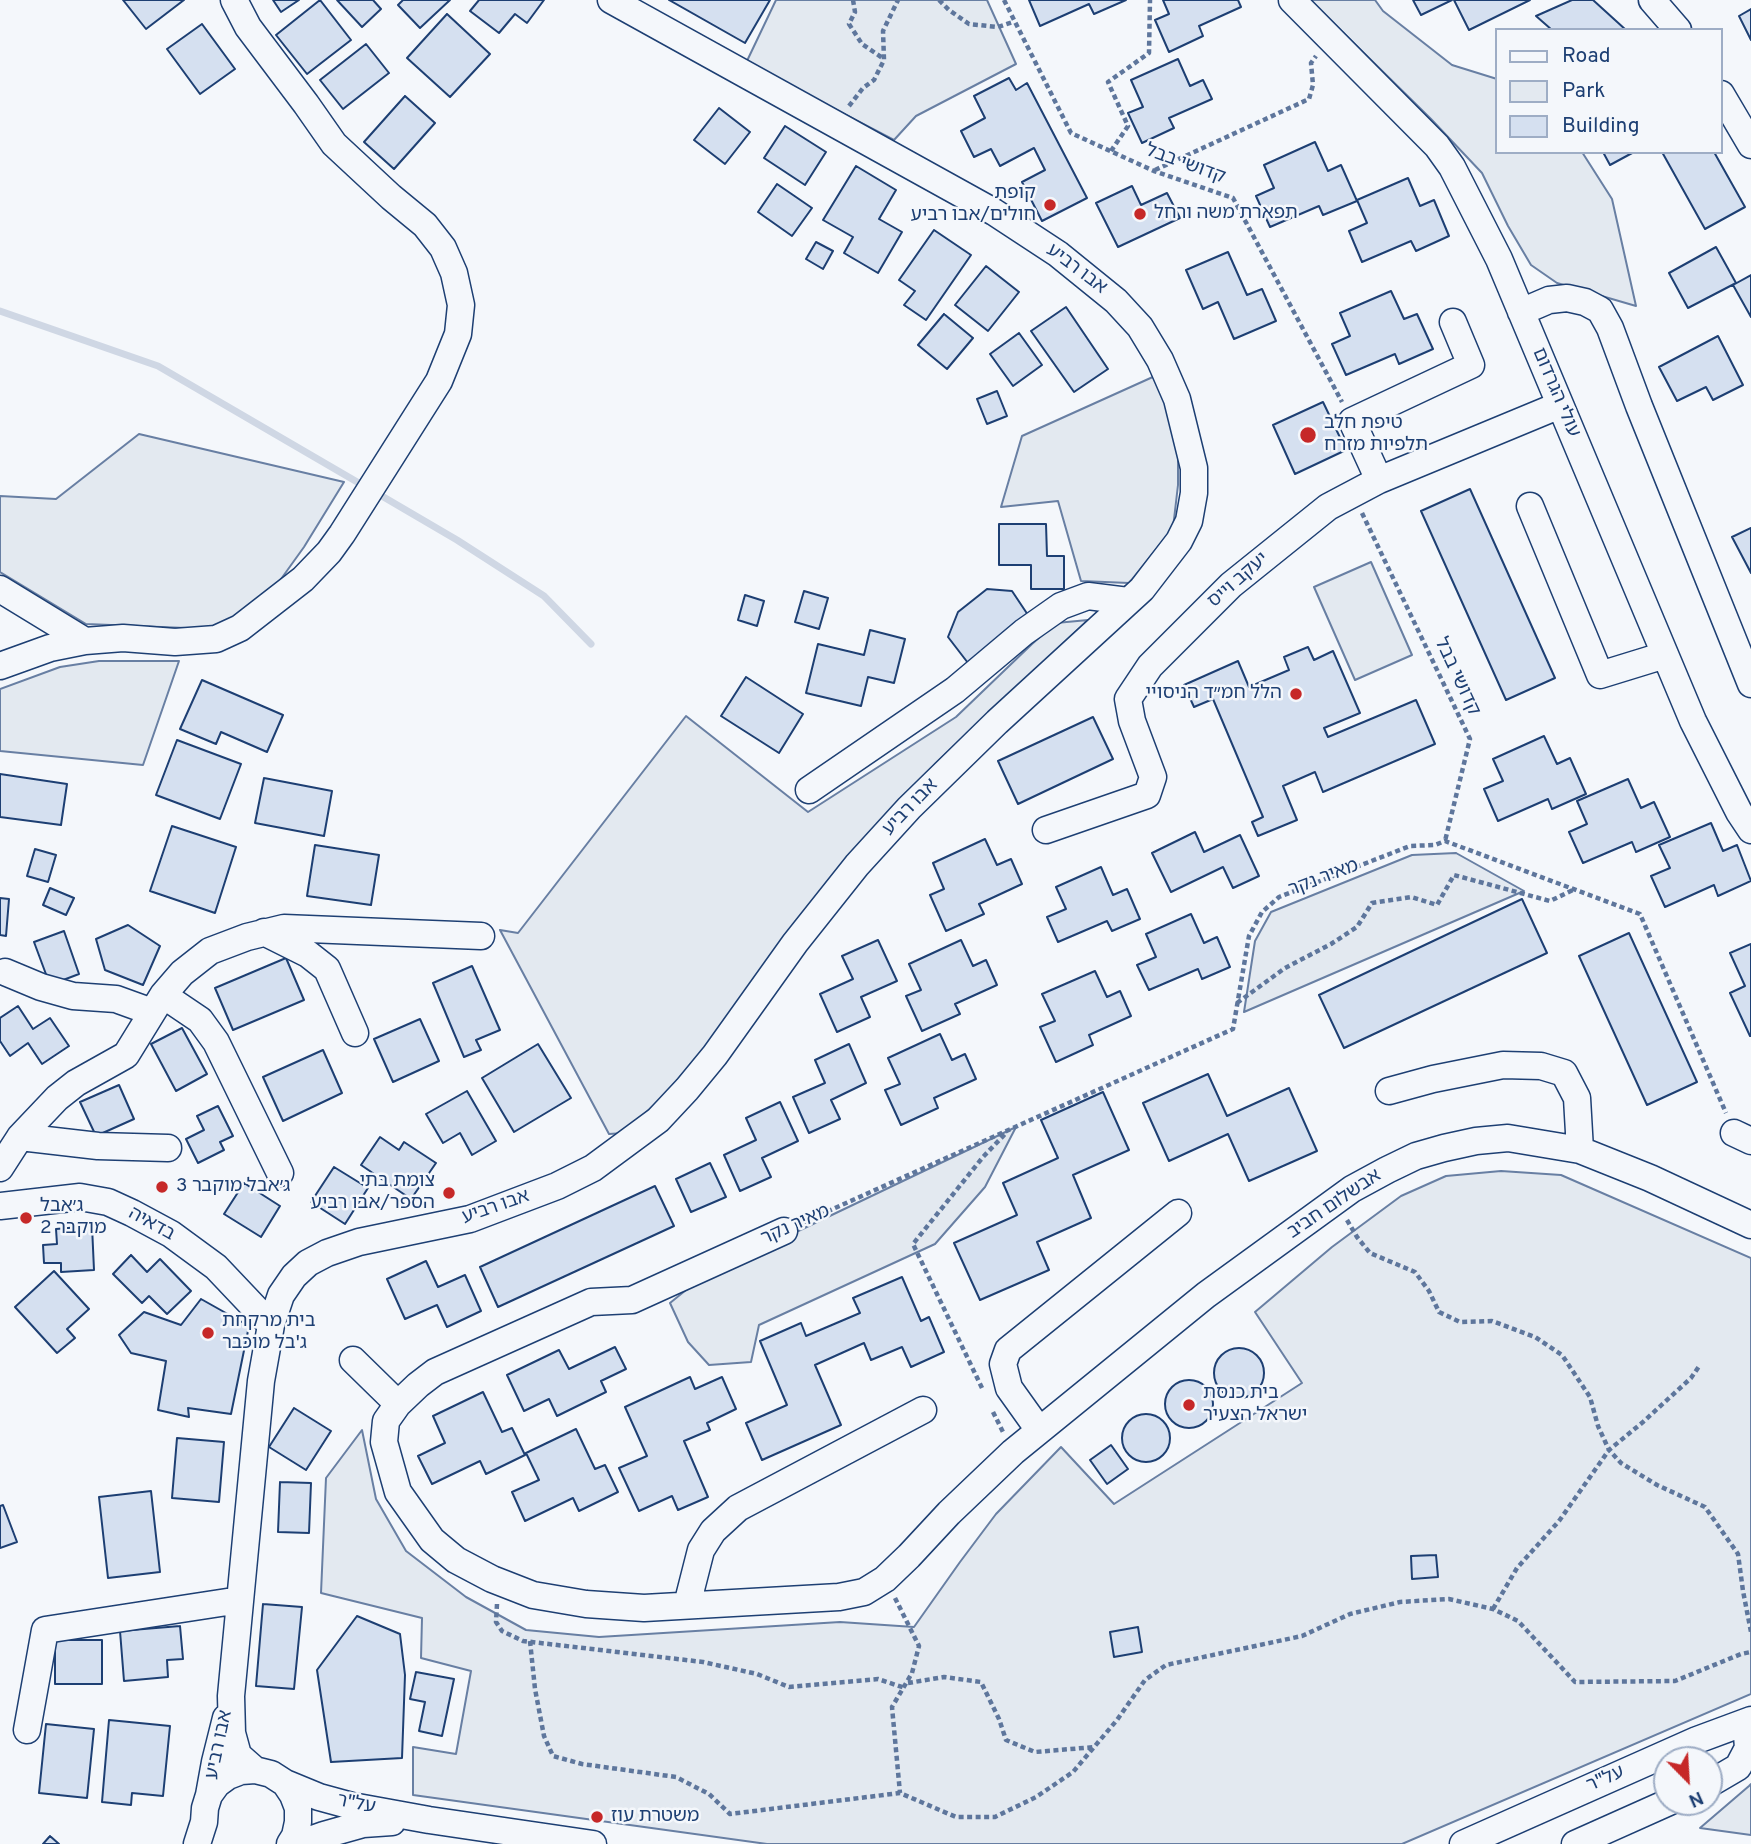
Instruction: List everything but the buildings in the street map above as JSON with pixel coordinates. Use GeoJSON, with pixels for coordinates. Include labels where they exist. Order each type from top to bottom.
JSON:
{"type":"FeatureCollection","features":[{"type":"Feature","properties":{"kind":"street"},"geometry":{"type":"LineString","coordinates":[[0,666],[50,648],[85,641],[123,638],[176,642],[216,639],[240,628],[303,579],[329,552],[432,393],[458,334],[461,305],[454,273],[443,248],[425,225],[334,144],[248,27],[234,0]]}},
{"type":"Feature","properties":{"kind":"street","name":"אבו רביע"},"geometry":{"type":"LineString","coordinates":[[255,1770],[238,1755],[232,1733],[231,1696],[261,1381],[271,1325],[281,1295],[294,1276],[327,1253],[359,1242],[470,1219],[557,1186],[593,1168],[658,1120],[715,1055],[795,943],[857,865],[909,808],[997,722],[1142,589],[1179,541],[1189,521],[1194,493],[1194,468],[1177,399],[1160,360],[1140,327],[1116,301],[1058,254],[994,212],[611,0]]}},
{"type":"Feature","properties":{"kind":"street","name":"עולי הגרדום"},"geometry":{"type":"LineString","coordinates":[[1292,0],[1437,146],[1452,167],[1499,259],[1693,721],[1751,830]]}},
{"type":"Feature","properties":{"kind":"street"},"geometry":{"type":"LineString","coordinates":[[1652,0],[1676,28]]}},
{"type":"Feature","properties":{"kind":"street"},"geometry":{"type":"LineString","coordinates":[[1723,97],[1751,145]]}},
{"type":"Feature","properties":{"kind":"street"},"geometry":{"type":"LineString","coordinates":[[1521,312],[1549,300],[1567,298],[1585,302],[1600,310],[1610,327],[1751,684]]}},
{"type":"Feature","properties":{"kind":"street"},"geometry":{"type":"LineString","coordinates":[[1379,480],[1352,421],[1471,365],[1453,322]]}},
{"type":"Feature","properties":{"kind":"street","name":"יעקב וייס"},"geometry":{"type":"LineString","coordinates":[[1046,830],[1147,795],[1153,777],[1132,721],[1128,699],[1150,666],[1231,585],[1328,507],[1379,480],[1560,405]]}},
{"type":"Feature","properties":{"kind":"street"},"geometry":{"type":"LineString","coordinates":[[1530,506],[1600,675],[1665,655]]}},
{"type":"Feature","properties":{"kind":"street"},"geometry":{"type":"LineString","coordinates":[[0,589],[85,641]]}},
{"type":"Feature","properties":{"kind":"street"},"geometry":{"type":"LineString","coordinates":[[809,790],[955,690],[1024,632],[1061,606],[1088,596],[1128,601]]}},
{"type":"Feature","properties":{"kind":"street"},"geometry":{"type":"LineString","coordinates":[[0,1168],[20,1137],[57,1098],[76,1083],[126,1055],[158,1004],[183,973],[210,951],[247,937],[284,928],[481,936]]}},
{"type":"Feature","properties":{"kind":"street"},"geometry":{"type":"LineString","coordinates":[[264,932],[308,954],[327,970],[355,1033]]}},
{"type":"Feature","properties":{"kind":"street"},"geometry":{"type":"LineString","coordinates":[[5,972],[41,987],[73,996],[158,1004],[200,1020],[216,1042],[279,1173]]}},
{"type":"Feature","properties":{"kind":"street"},"geometry":{"type":"LineString","coordinates":[[1389,1091],[1503,1065],[1541,1066],[1564,1073],[1577,1098],[1580,1150]]}},
{"type":"Feature","properties":{"kind":"street"},"geometry":{"type":"LineString","coordinates":[[20,1137],[98,1146],[168,1148]]}},
{"type":"Feature","properties":{"kind":"street","name":"אבשלום חביב"},"geometry":{"type":"LineString","coordinates":[[1013,1452],[1206,1295],[1335,1200],[1416,1156],[1476,1141],[1508,1138],[1580,1150],[1650,1178],[1751,1225]]}},
{"type":"Feature","properties":{"kind":"street","name":"בדאיה"},"geometry":{"type":"LineString","coordinates":[[0,1206],[80,1197],[120,1207],[172,1234],[216,1268],[271,1325]]}},
{"type":"Feature","properties":{"kind":"street"},"geometry":{"type":"LineString","coordinates":[[1039,1430],[1009,1388],[1003,1364],[1008,1350],[1178,1213]]}},
{"type":"Feature","properties":{"kind":"street","name":"מאיר נקר"},"geometry":{"type":"LineString","coordinates":[[784,1231],[632,1300],[591,1302],[435,1371],[398,1404],[386,1421],[384,1442],[398,1492],[432,1540],[456,1560],[506,1585],[533,1595],[586,1604],[645,1608],[839,1597],[864,1592],[886,1579],[949,1513],[1013,1452]]}},
{"type":"Feature","properties":{"kind":"street"},"geometry":{"type":"LineString","coordinates":[[353,1360],[398,1404]]}},
{"type":"Feature","properties":{"kind":"street"},"geometry":{"type":"LineString","coordinates":[[687,1605],[701,1550],[713,1531],[738,1508],[923,1410]]}},
{"type":"Feature","properties":{"kind":"street"},"geometry":{"type":"LineString","coordinates":[[27,1730],[45,1630],[240,1600]]}},
{"type":"Feature","properties":{"kind":"street","name":"אבו רביע"},"geometry":{"type":"LineString","coordinates":[[204,1837],[205,1808],[231,1696]]}},
{"type":"Feature","properties":{"kind":"street"},"geometry":{"type":"LineString","coordinates":[[1723,1776],[1738,1768],[1748,1748],[1749,1721]]}},
{"type":"Feature","properties":{"kind":"street","name":"על\"ר"},"geometry":{"type":"LineString","coordinates":[[1463,1844],[1697,1740],[1749,1721]]}},
{"type":"Feature","properties":{"kind":"street"},"geometry":{"type":"LineString","coordinates":[[209,1795],[217,1784],[228,1776],[255,1770]]}},
{"type":"Feature","properties":{"kind":"street","name":"על\"ר"},"geometry":{"type":"LineString","coordinates":[[255,1770],[271,1774],[319,1797],[352,1806],[593,1844]]}},
{"type":"Feature","properties":{"kind":"street"},"geometry":{"type":"LineString","coordinates":[[285,1783],[298,1808],[295,1836],[290,1844]]}},
{"type":"Feature","properties":{"kind":"street"},"geometry":{"type":"LineString","coordinates":[[1575,1844],[1653,1809]]}},
{"type":"Feature","properties":{"kind":"street","name":"על\"ר"},"geometry":{"type":"LineString","coordinates":[[299,1844],[363,1825],[429,1819]]}},
{"type":"Feature","properties":{"kind":"path"},"geometry":{"type":"LineString","coordinates":[[853,0],[855,12],[849,24],[862,44],[884,60]]}},
{"type":"Feature","properties":{"kind":"path"},"geometry":{"type":"LineString","coordinates":[[834,124],[863,88],[874,80],[884,60],[883,31],[898,0]]}},
{"type":"Feature","properties":{"kind":"path"},"geometry":{"type":"LineString","coordinates":[[939,0],[969,24],[998,27],[1013,22]]}},
{"type":"Feature","properties":{"kind":"path","name":"קדושי בבל"},"geometry":{"type":"LineString","coordinates":[[1004,0],[1071,133],[1154,171],[1233,198],[1352,421]]}},
{"type":"Feature","properties":{"kind":"path"},"geometry":{"type":"LineString","coordinates":[[1111,151],[1128,127],[1108,82],[1149,53],[1150,0]]}},
{"type":"Feature","properties":{"kind":"path"},"geometry":{"type":"LineString","coordinates":[[1154,171],[1309,99],[1313,85],[1311,64],[1329,38]]}},
{"type":"Feature","properties":{"kind":"path","name":"קדושי בבל"},"geometry":{"type":"LineString","coordinates":[[1353,494],[1470,739],[1444,841]]}},
{"type":"Feature","properties":{"kind":"path","name":"מאיר נקר"},"geometry":{"type":"LineString","coordinates":[[784,1231],[1233,1029],[1249,936],[1262,912],[1279,897],[1410,846],[1435,845],[1444,841],[1640,914],[1743,1137]]}},
{"type":"Feature","properties":{"kind":"path"},"geometry":{"type":"LineString","coordinates":[[1237,1003],[1285,968],[1357,927],[1372,902],[1410,897],[1437,905],[1454,875],[1550,901],[1574,889]]}},
{"type":"Feature","properties":{"kind":"path"},"geometry":{"type":"LineString","coordinates":[[983,1391],[913,1244],[1009,1130]]}},
{"type":"Feature","properties":{"kind":"path"},"geometry":{"type":"LineString","coordinates":[[1335,1200],[1357,1237],[1370,1252],[1415,1272],[1439,1312],[1460,1322],[1492,1321],[1535,1337],[1563,1355],[1590,1397],[1598,1426],[1609,1450],[1620,1464],[1705,1507],[1738,1554],[1742,1591],[1751,1632]]}},
{"type":"Feature","properties":{"kind":"path"},"geometry":{"type":"LineString","coordinates":[[1493,1609],[1517,1568],[1559,1521],[1609,1450],[1691,1378],[1700,1365]]}},
{"type":"Feature","properties":{"kind":"path"},"geometry":{"type":"LineString","coordinates":[[989,1403],[1013,1452]]}},
{"type":"Feature","properties":{"kind":"path"},"geometry":{"type":"LineString","coordinates":[[886,1579],[919,1646],[912,1673],[892,1707],[900,1793]]}},
{"type":"Feature","properties":{"kind":"path"},"geometry":{"type":"LineString","coordinates":[[506,1585],[496,1605],[496,1622],[502,1630],[523,1641],[703,1662],[757,1674],[789,1687],[878,1679],[906,1685],[944,1676],[981,1682],[1006,1740],[1034,1752],[1095,1746]]}},
{"type":"Feature","properties":{"kind":"path"},"geometry":{"type":"LineString","coordinates":[[530,1641],[535,1689],[544,1736],[552,1756],[582,1764],[677,1777],[709,1794],[730,1814],[900,1793],[956,1817],[995,1817],[1036,1797],[1073,1772],[1117,1720],[1145,1680],[1166,1665],[1302,1636],[1350,1614],[1400,1602],[1450,1599],[1493,1609],[1518,1621],[1575,1682],[1675,1681],[1751,1652]]}},
{"type":"Feature","properties":{"kind":"green space"},"geometry":{"type":"Polygon","coordinates":[[[776,0],[987,0],[1016,64],[916,116],[894,140],[746,63],[776,0]]]}},
{"type":"Feature","properties":{"kind":"green space"},"geometry":{"type":"Polygon","coordinates":[[[1310,0],[1375,0],[1383,11],[1452,65],[1496,79],[1496,154],[1583,154],[1612,199],[1636,306],[1557,283],[1531,265],[1482,173],[1310,0]]]}},
{"type":"Feature","properties":{"kind":"green space"},"geometry":{"type":"Polygon","coordinates":[[[1155,376],[1178,432],[1178,485],[1173,528],[1129,583],[1081,581],[1058,501],[1001,507],[1022,436],[1155,376]]]}},
{"type":"Feature","properties":{"kind":"green space"},"geometry":{"type":"Polygon","coordinates":[[[139,434],[344,482],[276,586],[244,612],[211,629],[86,624],[0,572],[0,496],[56,499],[139,434]]]}},
{"type":"Feature","properties":{"kind":"green space"},"geometry":{"type":"Polygon","coordinates":[[[1371,562],[1412,655],[1355,680],[1314,587],[1371,562]]]}},
{"type":"Feature","properties":{"kind":"green space"},"geometry":{"type":"Polygon","coordinates":[[[1088,620],[936,763],[842,867],[685,1076],[624,1133],[609,1134],[500,930],[518,933],[686,716],[808,812],[956,717],[1056,623],[1088,620]]]}},
{"type":"Feature","properties":{"kind":"green space"},"geometry":{"type":"Polygon","coordinates":[[[99,661],[179,661],[143,765],[0,751],[0,689],[60,667],[99,661]]]}},
{"type":"Feature","properties":{"kind":"green space"},"geometry":{"type":"Polygon","coordinates":[[[1456,853],[1524,891],[1244,1012],[1255,941],[1271,912],[1412,855],[1456,853]]]}},
{"type":"Feature","properties":{"kind":"green space"},"geometry":{"type":"Polygon","coordinates":[[[1016,1127],[985,1187],[935,1244],[759,1325],[751,1362],[709,1365],[688,1342],[670,1303],[702,1277],[1016,1127]]]}},
{"type":"Feature","properties":{"kind":"green space"},"geometry":{"type":"Polygon","coordinates":[[[1501,1171],[1561,1175],[1751,1258],[1751,1694],[1402,1844],[767,1844],[413,1795],[413,1747],[456,1754],[471,1671],[421,1658],[422,1618],[321,1593],[326,1478],[362,1430],[376,1499],[406,1551],[466,1597],[526,1630],[599,1637],[840,1622],[914,1627],[996,1514],[1061,1447],[1114,1504],[1302,1383],[1255,1312],[1332,1247],[1401,1196],[1446,1176],[1501,1171]]]}},
{"type":"Feature","properties":{"kind":"green space"},"geometry":{"type":"Polygon","coordinates":[[[1751,1784],[1751,1835],[1700,1828],[1714,1816],[1723,1816],[1723,1808],[1751,1784]]]}},
{"type":"Feature","properties":{"kind":"waterway"},"geometry":{"type":"LineString","coordinates":[[0,311],[158,366],[364,486]]}},
{"type":"Feature","properties":{"kind":"waterway"},"geometry":{"type":"LineString","coordinates":[[375,492],[544,596],[591,644]]}},
{"type":"Feature","properties":{"kind":"place","name":"קופת חולים/אבו רביע"},"geometry":{"type":"Point","coordinates":[1050,205]}},
{"type":"Feature","properties":{"kind":"place","name":"תפארת משה ורחל"},"geometry":{"type":"Point","coordinates":[1140,214]}},
{"type":"Feature","properties":{"kind":"place","name":"טיפת חלב תלפיות מזרח"},"geometry":{"type":"Point","coordinates":[1308,435]}},
{"type":"Feature","properties":{"kind":"place","name":"הלל חמ״ד הניסויי"},"geometry":{"type":"Point","coordinates":[1296,694]}},
{"type":"Feature","properties":{"kind":"place","name":"ג׳אבל מוקבר 3"},"geometry":{"type":"Point","coordinates":[162,1187]}},
{"type":"Feature","properties":{"kind":"place","name":"צומת בתי הספר/אבו רביע"},"geometry":{"type":"Point","coordinates":[449,1193]}},
{"type":"Feature","properties":{"kind":"place","name":"ג׳אבל מוקבר 2"},"geometry":{"type":"Point","coordinates":[26,1218]}},
{"type":"Feature","properties":{"kind":"place","name":"בית מרקחת ג'בל מוכבר"},"geometry":{"type":"Point","coordinates":[208,1333]}},
{"type":"Feature","properties":{"kind":"place","name":"בית כנסת ישראל הצעיר"},"geometry":{"type":"Point","coordinates":[1189,1405]}},
{"type":"Feature","properties":{"kind":"place","name":"משטרת עוז"},"geometry":{"type":"Point","coordinates":[597,1817]}}]}
